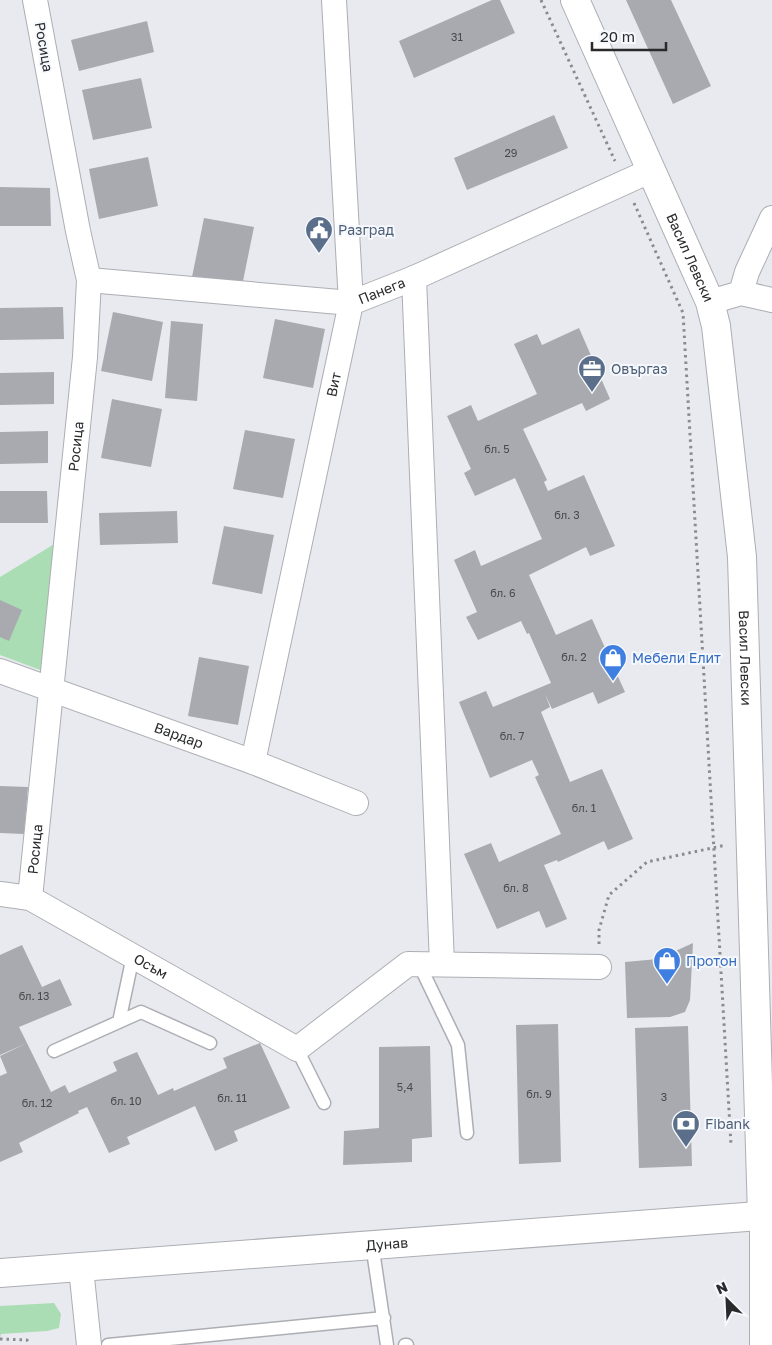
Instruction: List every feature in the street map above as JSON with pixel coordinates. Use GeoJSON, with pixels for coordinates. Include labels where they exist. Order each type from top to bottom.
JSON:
{"type":"FeatureCollection","features":[{"type":"Feature","properties":{"kind":"street","name":"Росица"},"geometry":{"type":"LineString","coordinates":[[30,898],[85,358],[89,280],[78,231],[36,0]]}},
{"type":"Feature","properties":{"kind":"street","name":"Вит"},"geometry":{"type":"LineString","coordinates":[[253,762],[351,303],[334,0]]}},
{"type":"Feature","properties":{"kind":"street","name":"Васил Левски"},"geometry":{"type":"LineString","coordinates":[[575,0],[710,302],[716,326],[742,557],[751,841],[767,1214],[762,1345]]}},
{"type":"Feature","properties":{"kind":"street","name":"Панега"},"geometry":{"type":"LineString","coordinates":[[89,280],[351,303],[414,278],[652,170]]}},
{"type":"Feature","properties":{"kind":"street"},"geometry":{"type":"LineString","coordinates":[[741,293],[747,272],[772,218]]}},
{"type":"Feature","properties":{"kind":"street"},"geometry":{"type":"LineString","coordinates":[[414,278],[431,964]]}},
{"type":"Feature","properties":{"kind":"street"},"geometry":{"type":"LineString","coordinates":[[710,302],[741,293],[772,300]]}},
{"type":"Feature","properties":{"kind":"street","name":"Вардар"},"geometry":{"type":"LineString","coordinates":[[0,671],[253,762],[356,802]]}},
{"type":"Feature","properties":{"kind":"street","name":"Осъм"},"geometry":{"type":"LineString","coordinates":[[0,894],[30,898],[297,1049]]}},
{"type":"Feature","properties":{"kind":"street"},"geometry":{"type":"LineString","coordinates":[[297,1049],[408,964],[599,967]]}},
{"type":"Feature","properties":{"kind":"street","name":"Дунав"},"geometry":{"type":"LineString","coordinates":[[0,1273],[767,1214]]}},
{"type":"Feature","properties":{"kind":"street"},"geometry":{"type":"LineString","coordinates":[[81,1268],[89,1345]]}},
{"type":"Feature","properties":{"kind":"lane"},"geometry":{"type":"LineString","coordinates":[[119,1022],[133,956]]}},
{"type":"Feature","properties":{"kind":"lane"},"geometry":{"type":"LineString","coordinates":[[431,964],[458,1045],[467,1133]]}},
{"type":"Feature","properties":{"kind":"lane"},"geometry":{"type":"LineString","coordinates":[[54,1051],[141,1012],[210,1043]]}},
{"type":"Feature","properties":{"kind":"lane"},"geometry":{"type":"LineString","coordinates":[[297,1049],[324,1104]]}},
{"type":"Feature","properties":{"kind":"lane"},"geometry":{"type":"LineString","coordinates":[[372,1244],[387,1345]]}},
{"type":"Feature","properties":{"kind":"lane"},"geometry":{"type":"LineString","coordinates":[[108,1345],[384,1318]]}},
{"type":"Feature","properties":{"kind":"path"},"geometry":{"type":"LineString","coordinates":[[542,0],[683,313],[732,1147]]}},
{"type":"Feature","properties":{"kind":"path"},"geometry":{"type":"LineString","coordinates":[[599,967],[599,930],[609,895],[646,862],[682,853],[751,841]]}},
{"type":"Feature","properties":{"kind":"path"},"geometry":{"type":"LineString","coordinates":[[0,1340],[27,1340],[29,1345]]}},
{"type":"Feature","properties":{"kind":"green space"},"geometry":{"type":"Polygon","coordinates":[[[56,543],[43,671],[0,655],[0,577],[56,543]]]}},
{"type":"Feature","properties":{"kind":"green space"},"geometry":{"type":"Polygon","coordinates":[[[54,1303],[61,1314],[59,1328],[47,1331],[1,1334],[0,1338],[0,1306],[54,1303]]]}},
{"type":"Feature","properties":{"kind":"building"},"geometry":{"type":"Polygon","coordinates":[[[492,0],[500,0],[515,33],[414,78],[399,41],[492,0]]]}},
{"type":"Feature","properties":{"kind":"building"},"geometry":{"type":"Polygon","coordinates":[[[626,0],[671,0],[711,86],[673,104],[626,0]]]}},
{"type":"Feature","properties":{"kind":"building"},"geometry":{"type":"Polygon","coordinates":[[[147,21],[154,52],[79,71],[71,40],[147,21]]]}},
{"type":"Feature","properties":{"kind":"building"},"geometry":{"type":"Polygon","coordinates":[[[141,78],[152,128],[93,140],[82,90],[141,78]]]}},
{"type":"Feature","properties":{"kind":"building"},"geometry":{"type":"Polygon","coordinates":[[[554,115],[568,148],[467,190],[454,158],[554,115]]]}},
{"type":"Feature","properties":{"kind":"building"},"geometry":{"type":"Polygon","coordinates":[[[148,157],[158,206],[99,219],[89,169],[148,157]]]}},
{"type":"Feature","properties":{"kind":"building"},"geometry":{"type":"Polygon","coordinates":[[[0,187],[50,188],[51,226],[0,226],[0,187]]]}},
{"type":"Feature","properties":{"kind":"building"},"geometry":{"type":"Polygon","coordinates":[[[204,218],[254,227],[242,286],[192,277],[204,218]]]}},
{"type":"Feature","properties":{"kind":"building"},"geometry":{"type":"Polygon","coordinates":[[[63,307],[64,339],[0,340],[0,308],[63,307]]]}},
{"type":"Feature","properties":{"kind":"building"},"geometry":{"type":"Polygon","coordinates":[[[113,312],[163,322],[152,381],[101,371],[113,312]]]}},
{"type":"Feature","properties":{"kind":"building"},"geometry":{"type":"Polygon","coordinates":[[[275,319],[325,329],[313,388],[263,378],[275,319]]]}},
{"type":"Feature","properties":{"kind":"building"},"geometry":{"type":"Polygon","coordinates":[[[171,321],[203,324],[197,401],[165,398],[171,321]]]}},
{"type":"Feature","properties":{"kind":"building"},"geometry":{"type":"Polygon","coordinates":[[[579,328],[610,399],[586,411],[582,403],[523,429],[547,480],[544,482],[548,491],[584,475],[615,546],[590,556],[586,547],[529,575],[556,635],[592,619],[625,692],[598,704],[593,692],[552,709],[545,694],[550,707],[541,712],[570,782],[602,769],[633,839],[608,850],[604,841],[558,862],[557,860],[544,865],[567,919],[546,928],[539,911],[497,929],[464,854],[491,843],[499,862],[561,834],[535,777],[539,775],[532,760],[490,778],[459,702],[486,691],[493,707],[551,683],[529,633],[527,634],[521,621],[478,640],[466,617],[477,612],[454,560],[475,550],[481,566],[542,539],[515,478],[475,496],[464,473],[471,469],[447,416],[471,405],[478,421],[537,394],[514,344],[537,334],[542,345],[579,328]]]}},
{"type":"Feature","properties":{"kind":"building"},"geometry":{"type":"Polygon","coordinates":[[[54,372],[54,404],[0,405],[0,373],[54,372]]]}},
{"type":"Feature","properties":{"kind":"building"},"geometry":{"type":"Polygon","coordinates":[[[112,399],[162,409],[151,467],[101,458],[112,399]]]}},
{"type":"Feature","properties":{"kind":"building"},"geometry":{"type":"Polygon","coordinates":[[[245,430],[295,439],[283,498],[233,489],[245,430]]]}},
{"type":"Feature","properties":{"kind":"building"},"geometry":{"type":"Polygon","coordinates":[[[48,431],[48,463],[0,464],[0,432],[48,431]]]}},
{"type":"Feature","properties":{"kind":"building"},"geometry":{"type":"Polygon","coordinates":[[[0,491],[47,491],[48,523],[0,523],[0,491]]]}},
{"type":"Feature","properties":{"kind":"building"},"geometry":{"type":"Polygon","coordinates":[[[177,511],[178,543],[100,545],[99,513],[177,511]]]}},
{"type":"Feature","properties":{"kind":"building"},"geometry":{"type":"Polygon","coordinates":[[[224,526],[274,535],[262,594],[212,584],[224,526]]]}},
{"type":"Feature","properties":{"kind":"building"},"geometry":{"type":"Polygon","coordinates":[[[0,600],[22,610],[9,641],[0,637],[0,600]]]}},
{"type":"Feature","properties":{"kind":"building"},"geometry":{"type":"Polygon","coordinates":[[[199,657],[249,666],[238,725],[188,716],[199,657]]]}},
{"type":"Feature","properties":{"kind":"building"},"geometry":{"type":"Polygon","coordinates":[[[0,786],[28,787],[24,834],[0,833],[0,786]]]}},
{"type":"Feature","properties":{"kind":"building"},"geometry":{"type":"Polygon","coordinates":[[[693,943],[690,1000],[685,1012],[670,1017],[627,1018],[625,962],[658,959],[693,943]]]}},
{"type":"Feature","properties":{"kind":"building"},"geometry":{"type":"Polygon","coordinates":[[[22,945],[42,987],[60,979],[72,1005],[19,1027],[27,1043],[0,1055],[0,955],[22,945]]]}},
{"type":"Feature","properties":{"kind":"building"},"geometry":{"type":"Polygon","coordinates":[[[558,1024],[561,1162],[519,1164],[516,1025],[558,1024]]]}},
{"type":"Feature","properties":{"kind":"building"},"geometry":{"type":"Polygon","coordinates":[[[688,1026],[692,1166],[639,1168],[635,1028],[688,1026]]]}},
{"type":"Feature","properties":{"kind":"building"},"geometry":{"type":"Polygon","coordinates":[[[27,1043],[51,1092],[65,1085],[69,1093],[117,1071],[113,1062],[137,1052],[158,1095],[173,1088],[174,1091],[227,1068],[223,1058],[260,1043],[290,1108],[234,1131],[238,1141],[215,1151],[195,1106],[127,1137],[130,1144],[109,1153],[87,1107],[78,1111],[79,1113],[19,1143],[23,1152],[0,1162],[0,1076],[7,1073],[0,1056],[27,1043]]]}},
{"type":"Feature","properties":{"kind":"building"},"geometry":{"type":"Polygon","coordinates":[[[430,1046],[432,1137],[412,1139],[412,1162],[343,1165],[344,1131],[379,1128],[379,1047],[430,1046]]]}},
{"type":"Feature","properties":{"kind":"place","name":"Разград"},"geometry":{"type":"Point","coordinates":[319,254]}},
{"type":"Feature","properties":{"kind":"place","name":"Овъргаз"},"geometry":{"type":"Point","coordinates":[592,393]}},
{"type":"Feature","properties":{"kind":"place","name":"Мебели Елит"},"geometry":{"type":"Point","coordinates":[613,682]}},
{"type":"Feature","properties":{"kind":"place","name":"Протон"},"geometry":{"type":"Point","coordinates":[667,985]}},
{"type":"Feature","properties":{"kind":"place","name":"Fibank"},"geometry":{"type":"Point","coordinates":[686,1148]}}]}
